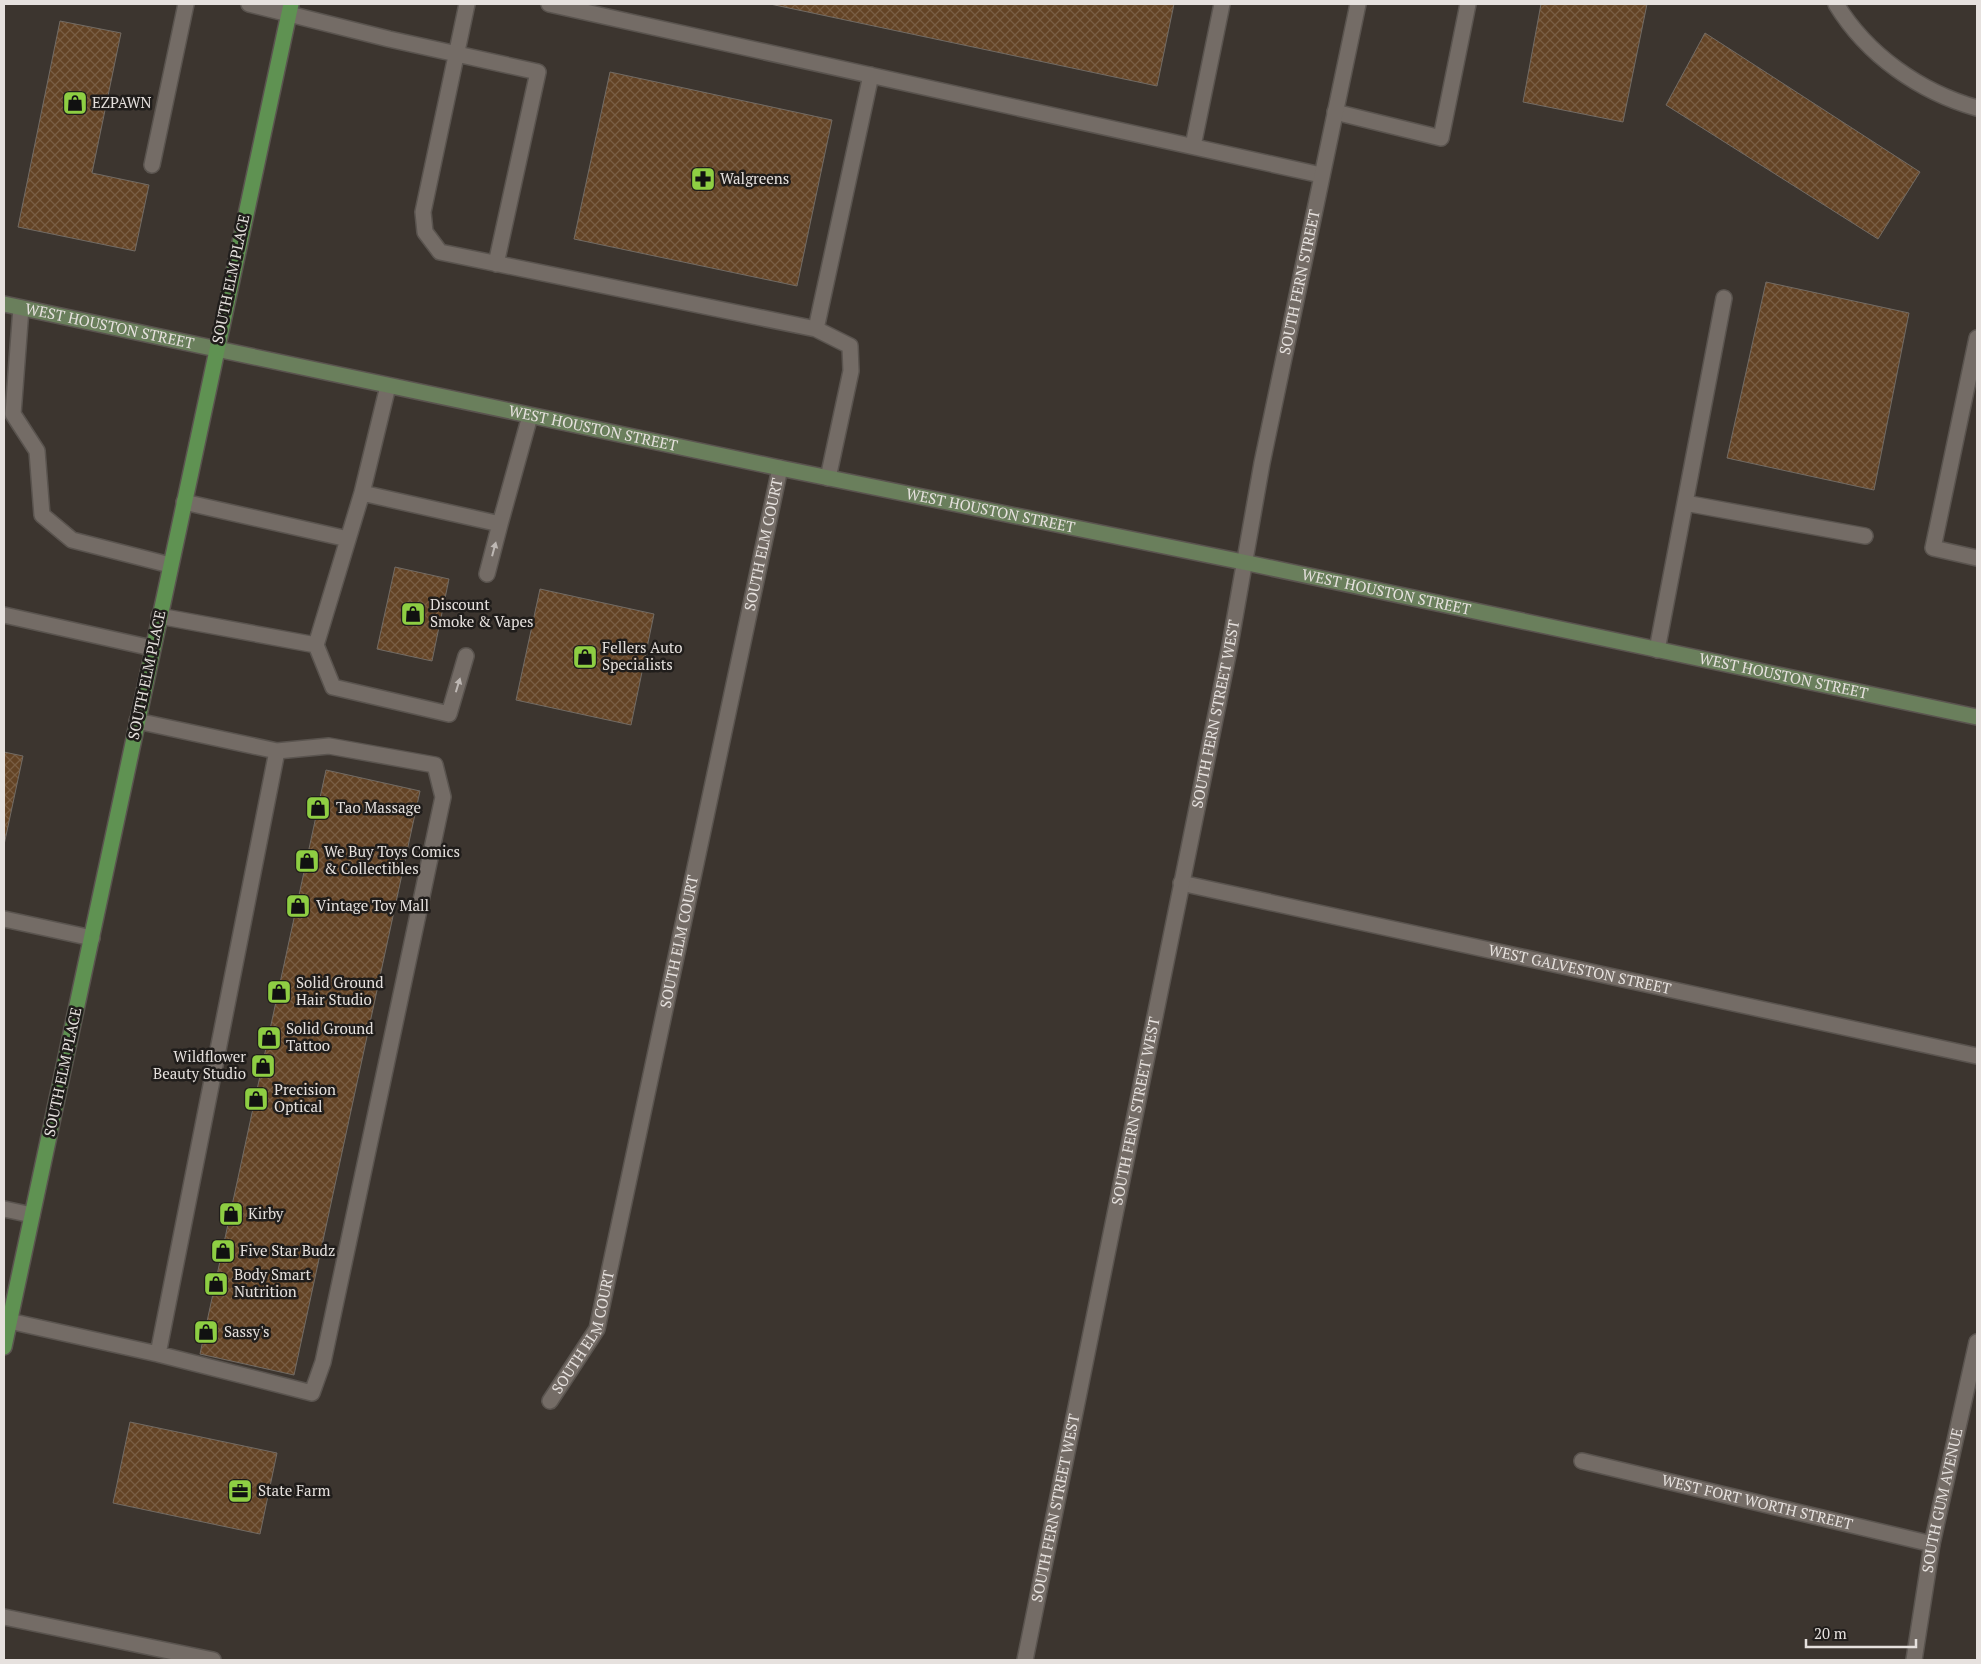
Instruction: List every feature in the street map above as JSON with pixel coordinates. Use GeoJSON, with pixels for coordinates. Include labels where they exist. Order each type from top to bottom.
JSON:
{"type":"FeatureCollection","features":[{"type":"Feature","properties":{"kind":"main road","name":"SOUTH ELM PLACE"},"geometry":{"type":"LineString","coordinates":[[4,1347],[290,9]]}},
{"type":"Feature","properties":{"kind":"main road","name":"WEST HOUSTON STREET"},"geometry":{"type":"LineString","coordinates":[[4,304],[530,416],[1243,562],[1977,717]]}},
{"type":"Feature","properties":{"kind":"street"},"geometry":{"type":"LineString","coordinates":[[152,165],[186,4]]}},
{"type":"Feature","properties":{"kind":"street"},"geometry":{"type":"LineString","coordinates":[[249,4],[290,9],[456,55],[538,72],[496,264]]}},
{"type":"Feature","properties":{"kind":"street"},"geometry":{"type":"LineString","coordinates":[[467,4],[423,212],[425,232],[440,252],[816,329],[850,346],[851,371],[828,478]]}},
{"type":"Feature","properties":{"kind":"street"},"geometry":{"type":"LineString","coordinates":[[549,4],[615,11],[871,74],[1321,175]]}},
{"type":"Feature","properties":{"kind":"street"},"geometry":{"type":"LineString","coordinates":[[1193,146],[1222,4]]}},
{"type":"Feature","properties":{"kind":"street","name":"SOUTH FERN STREET"},"geometry":{"type":"LineString","coordinates":[[1243,562],[1321,175],[1358,4]]}},
{"type":"Feature","properties":{"kind":"street"},"geometry":{"type":"LineString","coordinates":[[1335,112],[1441,138],[1468,4]]}},
{"type":"Feature","properties":{"kind":"street"},"geometry":{"type":"LineString","coordinates":[[1836,4],[1869,46],[1909,79],[1957,102],[1977,108]]}},
{"type":"Feature","properties":{"kind":"street"},"geometry":{"type":"LineString","coordinates":[[816,329],[871,74]]}},
{"type":"Feature","properties":{"kind":"street"},"geometry":{"type":"LineString","coordinates":[[1657,650],[1724,298]]}},
{"type":"Feature","properties":{"kind":"street"},"geometry":{"type":"LineString","coordinates":[[21,308],[13,414],[37,450],[42,515],[72,540],[170,565]]}},
{"type":"Feature","properties":{"kind":"street"},"geometry":{"type":"LineString","coordinates":[[1977,338],[1933,548],[1977,558]]}},
{"type":"Feature","properties":{"kind":"street"},"geometry":{"type":"LineString","coordinates":[[388,386],[362,494],[316,645],[333,687],[449,714],[466,656]]}},
{"type":"Feature","properties":{"kind":"street"},"geometry":{"type":"LineString","coordinates":[[487,574],[530,416]]}},
{"type":"Feature","properties":{"kind":"street","name":"SOUTH ELM COURT"},"geometry":{"type":"LineString","coordinates":[[550,1401],[597,1329],[780,468]]}},
{"type":"Feature","properties":{"kind":"street"},"geometry":{"type":"LineString","coordinates":[[362,494],[500,524]]}},
{"type":"Feature","properties":{"kind":"street"},"geometry":{"type":"LineString","coordinates":[[184,502],[348,539]]}},
{"type":"Feature","properties":{"kind":"street"},"geometry":{"type":"LineString","coordinates":[[1685,503],[1864,536]]}},
{"type":"Feature","properties":{"kind":"street","name":"SOUTH FERN STREET WEST"},"geometry":{"type":"LineString","coordinates":[[1025,1660],[1230,645],[1243,562]]}},
{"type":"Feature","properties":{"kind":"street"},"geometry":{"type":"LineString","coordinates":[[4,615],[152,648]]}},
{"type":"Feature","properties":{"kind":"street"},"geometry":{"type":"LineString","coordinates":[[159,616],[316,645]]}},
{"type":"Feature","properties":{"kind":"street"},"geometry":{"type":"LineString","coordinates":[[10,1321],[158,1354],[312,1393],[323,1362],[443,797],[435,765],[329,746],[277,751],[137,721]]}},
{"type":"Feature","properties":{"kind":"street"},"geometry":{"type":"LineString","coordinates":[[158,1354],[277,751]]}},
{"type":"Feature","properties":{"kind":"street","name":"WEST GALVESTON STREET"},"geometry":{"type":"LineString","coordinates":[[1181,883],[1977,1056]]}},
{"type":"Feature","properties":{"kind":"street"},"geometry":{"type":"LineString","coordinates":[[4,918],[92,938]]}},
{"type":"Feature","properties":{"kind":"street"},"geometry":{"type":"LineString","coordinates":[[4,1209],[32,1215]]}},
{"type":"Feature","properties":{"kind":"street","name":"SOUTH GUM AVENUE"},"geometry":{"type":"LineString","coordinates":[[1914,1660],[1932,1544],[1977,1342]]}},
{"type":"Feature","properties":{"kind":"street","name":"WEST FORT WORTH STREET"},"geometry":{"type":"LineString","coordinates":[[1582,1462],[1932,1544]]}},
{"type":"Feature","properties":{"kind":"street"},"geometry":{"type":"LineString","coordinates":[[4,1617],[213,1660]]}},
{"type":"Feature","properties":{"kind":"building"},"geometry":{"type":"Polygon","coordinates":[[[770,4],[1174,4],[1157,86],[770,4]]]}},
{"type":"Feature","properties":{"kind":"building"},"geometry":{"type":"Polygon","coordinates":[[[1541,4],[1647,4],[1623,122],[1523,102],[1541,4]]]}},
{"type":"Feature","properties":{"kind":"building","name":"EZPAWN"},"geometry":{"type":"Polygon","coordinates":[[[60,21],[121,33],[92,173],[149,185],[135,251],[18,227],[60,21]]]}},
{"type":"Feature","properties":{"kind":"building"},"geometry":{"type":"Polygon","coordinates":[[[1705,33],[1920,172],[1878,239],[1666,105],[1705,33]]]}},
{"type":"Feature","properties":{"kind":"building","name":"Walgreens"},"geometry":{"type":"Polygon","coordinates":[[[610,72],[832,120],[797,286],[574,239],[610,72]]]}},
{"type":"Feature","properties":{"kind":"building"},"geometry":{"type":"Polygon","coordinates":[[[1766,282],[1909,313],[1874,490],[1727,458],[1766,282]]]}},
{"type":"Feature","properties":{"kind":"building","name":"Discount Smoke & Vapes"},"geometry":{"type":"Polygon","coordinates":[[[395,567],[449,579],[432,661],[377,649],[395,567]]]}},
{"type":"Feature","properties":{"kind":"building","name":"Fellers Auto Specialists"},"geometry":{"type":"Polygon","coordinates":[[[540,589],[654,614],[631,725],[516,700],[540,589]]]}},
{"type":"Feature","properties":{"kind":"building"},"geometry":{"type":"Polygon","coordinates":[[[4,752],[23,756],[4,845],[4,752]]]}},
{"type":"Feature","properties":{"kind":"building"},"geometry":{"type":"Polygon","coordinates":[[[326,770],[420,791],[294,1375],[200,1354],[326,770]]]}},
{"type":"Feature","properties":{"kind":"building"},"geometry":{"type":"Polygon","coordinates":[[[130,1422],[277,1453],[260,1534],[113,1503],[130,1422]]]}},
{"type":"Feature","properties":{"kind":"place","name":"EZPAWN"},"geometry":{"type":"Point","coordinates":[75,103]}},
{"type":"Feature","properties":{"kind":"place","name":"Walgreens"},"geometry":{"type":"Point","coordinates":[703,179]}},
{"type":"Feature","properties":{"kind":"place","name":"Discount Smoke & Vapes"},"geometry":{"type":"Point","coordinates":[413,614]}},
{"type":"Feature","properties":{"kind":"place","name":"Fellers Auto Specialists"},"geometry":{"type":"Point","coordinates":[585,657]}},
{"type":"Feature","properties":{"kind":"place","name":"Tao Massage"},"geometry":{"type":"Point","coordinates":[318,808]}},
{"type":"Feature","properties":{"kind":"place","name":"We Buy Toys Comics & Collectibles"},"geometry":{"type":"Point","coordinates":[307,861]}},
{"type":"Feature","properties":{"kind":"place","name":"Vintage Toy Mall"},"geometry":{"type":"Point","coordinates":[298,906]}},
{"type":"Feature","properties":{"kind":"place","name":"Solid Ground Hair Studio"},"geometry":{"type":"Point","coordinates":[279,992]}},
{"type":"Feature","properties":{"kind":"place","name":"Solid Ground Tattoo"},"geometry":{"type":"Point","coordinates":[269,1038]}},
{"type":"Feature","properties":{"kind":"place","name":"Wildflower Beauty Studio"},"geometry":{"type":"Point","coordinates":[263,1066]}},
{"type":"Feature","properties":{"kind":"place","name":"Precision Optical"},"geometry":{"type":"Point","coordinates":[256,1099]}},
{"type":"Feature","properties":{"kind":"place","name":"Kirby"},"geometry":{"type":"Point","coordinates":[231,1214]}},
{"type":"Feature","properties":{"kind":"place","name":"Five Star Budz"},"geometry":{"type":"Point","coordinates":[223,1251]}},
{"type":"Feature","properties":{"kind":"place","name":"Body Smart Nutrition"},"geometry":{"type":"Point","coordinates":[216,1284]}},
{"type":"Feature","properties":{"kind":"place","name":"Sassy's"},"geometry":{"type":"Point","coordinates":[206,1332]}},
{"type":"Feature","properties":{"kind":"place","name":"State Farm"},"geometry":{"type":"Point","coordinates":[240,1491]}}]}
